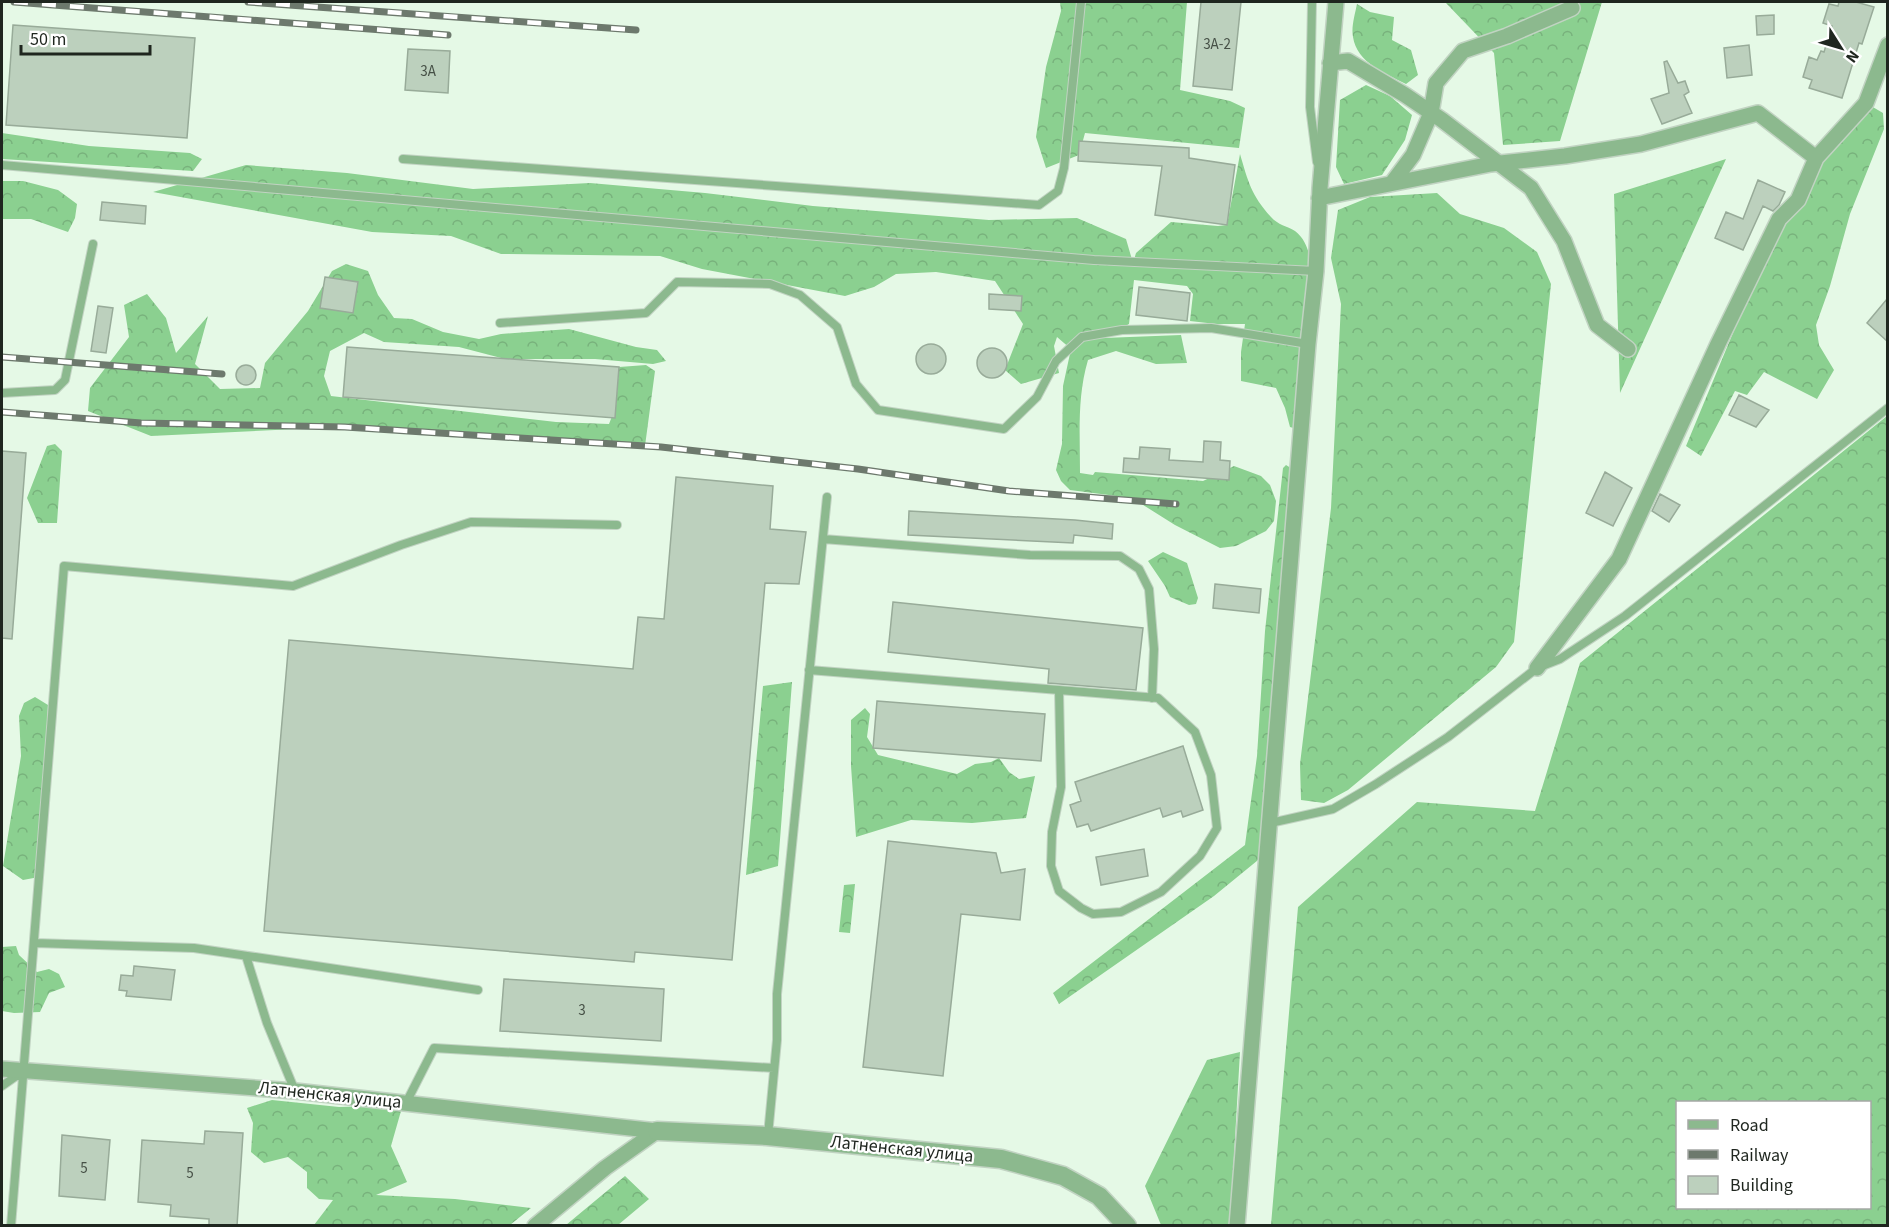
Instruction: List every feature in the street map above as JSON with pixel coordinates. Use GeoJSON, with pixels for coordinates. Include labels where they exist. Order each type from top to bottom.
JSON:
{"type":"FeatureCollection","features":[{"type":"Feature","properties":{"kind":"street"},"geometry":{"type":"LineString","coordinates":[[1237,1226],[1336,2]]}},
{"type":"Feature","properties":{"kind":"street"},"geometry":{"type":"LineString","coordinates":[[1392,183],[1413,155],[1431,113],[1436,83],[1463,51],[1507,36],[1572,8]]}},
{"type":"Feature","properties":{"kind":"street"},"geometry":{"type":"LineString","coordinates":[[1537,668],[1618,560],[1779,219],[1798,200],[1816,159],[1866,103],[1887,45]]}},
{"type":"Feature","properties":{"kind":"street"},"geometry":{"type":"LineString","coordinates":[[1330,63],[1348,61],[1431,113],[1531,188],[1564,241],[1597,325],[1628,349]]}},
{"type":"Feature","properties":{"kind":"street"},"geometry":{"type":"LineString","coordinates":[[1320,193],[1392,183],[1500,163],[1641,144],[1758,112],[1816,159]]}},
{"type":"Feature","properties":{"kind":"street","name":"Латненская улица"},"geometry":{"type":"LineString","coordinates":[[2,1070],[295,1090],[657,1131],[767,1136],[1001,1159],[1063,1176],[1099,1196],[1127,1226]]}},
{"type":"Feature","properties":{"kind":"street"},"geometry":{"type":"LineString","coordinates":[[535,1226],[605,1168],[657,1131]]}},
{"type":"Feature","properties":{"kind":"lane"},"geometry":{"type":"LineString","coordinates":[[403,159],[1039,205],[1058,191],[1064,168],[1081,2]]}},
{"type":"Feature","properties":{"kind":"lane"},"geometry":{"type":"LineString","coordinates":[[1312,2],[1310,107],[1320,193]]}},
{"type":"Feature","properties":{"kind":"lane"},"geometry":{"type":"LineString","coordinates":[[2,165],[1094,260],[1316,271]]}},
{"type":"Feature","properties":{"kind":"lane"},"geometry":{"type":"LineString","coordinates":[[2,393],[56,390],[65,380],[93,244]]}},
{"type":"Feature","properties":{"kind":"lane"},"geometry":{"type":"LineString","coordinates":[[500,323],[646,313],[677,282],[770,284],[800,295],[837,327],[856,384],[878,410],[1004,429],[1037,397],[1056,361],[1082,337],[1122,330],[1211,328],[1308,344]]}},
{"type":"Feature","properties":{"kind":"lane"},"geometry":{"type":"LineString","coordinates":[[1270,824],[1333,809],[1448,737],[1537,668],[1560,659],[1625,616],[1887,408]]}},
{"type":"Feature","properties":{"kind":"lane"},"geometry":{"type":"LineString","coordinates":[[767,1136],[777,1040],[777,993],[827,497]]}},
{"type":"Feature","properties":{"kind":"lane"},"geometry":{"type":"LineString","coordinates":[[11,1226],[64,566],[293,586],[401,545],[471,522],[617,525]]}},
{"type":"Feature","properties":{"kind":"lane"},"geometry":{"type":"LineString","coordinates":[[823,538],[1030,555],[1120,556],[1139,569],[1149,589],[1154,649],[1152,698]]}},
{"type":"Feature","properties":{"kind":"lane"},"geometry":{"type":"LineString","coordinates":[[810,670],[1059,690],[1152,698],[1158,698],[1195,732],[1211,775],[1217,828],[1200,856],[1161,892],[1120,912],[1092,914],[1081,908],[1059,891],[1051,866],[1052,832],[1060,787],[1059,690]]}},
{"type":"Feature","properties":{"kind":"lane"},"geometry":{"type":"LineString","coordinates":[[34,943],[194,948],[478,990]]}},
{"type":"Feature","properties":{"kind":"lane"},"geometry":{"type":"LineString","coordinates":[[246,956],[267,1023],[295,1090]]}},
{"type":"Feature","properties":{"kind":"lane"},"geometry":{"type":"LineString","coordinates":[[406,1103],[434,1048],[774,1068]]}},
{"type":"Feature","properties":{"kind":"lane"},"geometry":{"type":"LineString","coordinates":[[2,1086],[23,1072]]}},
{"type":"Feature","properties":{"kind":"green space"},"geometry":{"type":"Polygon","coordinates":[[[1060,2],[1187,2],[1180,90],[1230,101],[1245,108],[1239,148],[1085,133],[1079,155],[1046,168],[1036,137],[1046,67],[1061,11],[1060,2]]]}},
{"type":"Feature","properties":{"kind":"green space"},"geometry":{"type":"Polygon","coordinates":[[[1445,2],[1602,2],[1560,141],[1503,145],[1494,53],[1445,2]]]}},
{"type":"Feature","properties":{"kind":"green space"},"geometry":{"type":"Polygon","coordinates":[[[1357,4],[1370,12],[1394,17],[1392,40],[1411,50],[1418,75],[1406,84],[1373,66],[1360,54],[1353,33],[1357,4]]]}},
{"type":"Feature","properties":{"kind":"green space"},"geometry":{"type":"Polygon","coordinates":[[[1366,85],[1390,96],[1412,115],[1405,140],[1382,175],[1344,184],[1336,167],[1340,100],[1366,85]]]}},
{"type":"Feature","properties":{"kind":"green space"},"geometry":{"type":"Polygon","coordinates":[[[1866,103],[1883,113],[1884,129],[1850,214],[1830,286],[1816,325],[1819,345],[1834,370],[1817,399],[1764,372],[1747,395],[1735,391],[1701,456],[1686,446],[1752,287],[1785,222],[1805,204],[1809,167],[1866,103]]]}},
{"type":"Feature","properties":{"kind":"green space"},"geometry":{"type":"Polygon","coordinates":[[[2,133],[89,146],[190,153],[202,159],[193,171],[2,159],[2,133]]]}},
{"type":"Feature","properties":{"kind":"green space"},"geometry":{"type":"Polygon","coordinates":[[[1240,154],[1248,180],[1259,202],[1274,220],[1299,234],[1307,246],[1312,265],[1300,430],[1290,427],[1276,388],[1241,381],[1241,352],[1245,324],[1190,321],[1193,294],[1187,286],[1134,280],[1129,324],[1104,338],[1181,335],[1187,363],[1156,364],[1116,351],[1088,360],[1082,388],[1080,416],[1080,473],[1093,475],[1095,472],[1203,481],[1234,466],[1261,476],[1270,485],[1276,501],[1274,521],[1266,531],[1236,546],[1220,548],[1175,525],[1132,498],[1070,490],[1061,481],[1056,470],[1062,444],[1063,386],[1071,349],[1057,337],[1054,346],[1059,373],[1021,384],[1005,370],[1023,324],[995,281],[936,272],[896,274],[874,287],[845,296],[702,269],[660,256],[501,254],[451,236],[372,232],[153,192],[246,165],[347,173],[473,189],[590,183],[705,193],[813,206],[989,220],[1077,218],[1126,239],[1133,263],[1136,253],[1171,222],[1227,225],[1240,154]]]}},
{"type":"Feature","properties":{"kind":"green space"},"geometry":{"type":"Polygon","coordinates":[[[1726,159],[1620,393],[1614,194],[1726,159]]]}},
{"type":"Feature","properties":{"kind":"green space"},"geometry":{"type":"Polygon","coordinates":[[[2,181],[23,181],[58,190],[77,204],[75,218],[68,232],[31,219],[2,219],[2,181]]]}},
{"type":"Feature","properties":{"kind":"green space"},"geometry":{"type":"Polygon","coordinates":[[[1437,193],[1460,214],[1504,228],[1537,252],[1551,284],[1514,642],[1496,667],[1348,790],[1324,803],[1301,800],[1300,764],[1331,508],[1341,304],[1331,258],[1338,210],[1370,197],[1437,193]]]}},
{"type":"Feature","properties":{"kind":"green space"},"geometry":{"type":"Polygon","coordinates":[[[346,264],[368,271],[378,295],[394,318],[412,319],[443,332],[479,339],[501,334],[569,329],[636,347],[657,350],[666,361],[653,364],[595,359],[505,359],[459,347],[384,342],[364,333],[330,351],[324,376],[331,396],[556,422],[609,424],[616,406],[619,367],[646,365],[655,371],[645,446],[339,427],[151,436],[88,411],[90,388],[129,337],[124,305],[147,294],[166,318],[176,353],[208,316],[195,364],[220,389],[260,388],[265,363],[308,311],[332,271],[346,264]]]}},
{"type":"Feature","properties":{"kind":"green space"},"geometry":{"type":"Polygon","coordinates":[[[1887,416],[1887,1225],[1271,1225],[1298,907],[1417,802],[1535,811],[1580,663],[1887,416]]]}},
{"type":"Feature","properties":{"kind":"green space"},"geometry":{"type":"Polygon","coordinates":[[[55,444],[62,451],[57,523],[38,523],[27,498],[47,446],[55,444]]]}},
{"type":"Feature","properties":{"kind":"green space"},"geometry":{"type":"Polygon","coordinates":[[[1286,465],[1294,470],[1263,856],[1214,896],[1059,1004],[1053,993],[1245,845],[1257,756],[1265,631],[1283,468],[1286,465]]]}},
{"type":"Feature","properties":{"kind":"green space"},"geometry":{"type":"Polygon","coordinates":[[[1163,552],[1187,563],[1198,598],[1196,604],[1189,605],[1170,597],[1148,561],[1163,552]]]}},
{"type":"Feature","properties":{"kind":"green space"},"geometry":{"type":"Polygon","coordinates":[[[792,682],[778,866],[746,875],[763,686],[792,682]]]}},
{"type":"Feature","properties":{"kind":"green space"},"geometry":{"type":"Polygon","coordinates":[[[35,697],[48,705],[39,877],[23,880],[3,866],[21,756],[19,716],[24,703],[35,697]]]}},
{"type":"Feature","properties":{"kind":"green space"},"geometry":{"type":"Polygon","coordinates":[[[865,708],[870,714],[867,737],[878,755],[957,774],[975,764],[991,762],[999,758],[1009,772],[1019,779],[1035,776],[1026,818],[972,823],[911,820],[856,837],[851,766],[851,720],[865,708]]]}},
{"type":"Feature","properties":{"kind":"green space"},"geometry":{"type":"Polygon","coordinates":[[[855,884],[850,933],[839,932],[844,885],[855,884]]]}},
{"type":"Feature","properties":{"kind":"green space"},"geometry":{"type":"Polygon","coordinates":[[[16,946],[19,955],[37,972],[49,969],[59,974],[65,987],[49,993],[40,1012],[2,1011],[2,947],[16,946]]]}},
{"type":"Feature","properties":{"kind":"green space"},"geometry":{"type":"Polygon","coordinates":[[[1240,1052],[1230,1225],[1161,1225],[1145,1186],[1207,1060],[1240,1052]]]}},
{"type":"Feature","properties":{"kind":"green space"},"geometry":{"type":"Polygon","coordinates":[[[272,1100],[339,1107],[374,1106],[401,1111],[391,1146],[407,1182],[376,1195],[455,1199],[531,1208],[510,1225],[314,1225],[333,1200],[319,1199],[307,1188],[307,1172],[288,1157],[264,1163],[251,1152],[253,1123],[247,1108],[272,1100]]]}},
{"type":"Feature","properties":{"kind":"green space"},"geometry":{"type":"Polygon","coordinates":[[[625,1176],[649,1199],[618,1225],[566,1225],[625,1176]]]}},
{"type":"Feature","properties":{"kind":"building"},"geometry":{"type":"Polygon","coordinates":[[[1201,2],[1241,2],[1232,90],[1193,86],[1201,2]]]}},
{"type":"Feature","properties":{"kind":"building"},"geometry":{"type":"Polygon","coordinates":[[[1839,2],[1856,2],[1874,7],[1862,44],[1859,43],[1842,98],[1809,88],[1812,80],[1803,77],[1809,57],[1817,60],[1821,51],[1824,52],[1832,26],[1823,23],[1829,4],[1838,6],[1839,2]]]}},
{"type":"Feature","properties":{"kind":"building"},"geometry":{"type":"Polygon","coordinates":[[[1774,15],[1774,34],[1757,35],[1756,16],[1774,15]]]}},
{"type":"Feature","properties":{"kind":"building"},"geometry":{"type":"Polygon","coordinates":[[[13,25],[195,38],[187,138],[6,125],[13,25]]]}},
{"type":"Feature","properties":{"kind":"building"},"geometry":{"type":"Polygon","coordinates":[[[1749,45],[1752,75],[1727,78],[1724,48],[1749,45]]]}},
{"type":"Feature","properties":{"kind":"building"},"geometry":{"type":"Polygon","coordinates":[[[408,49],[450,51],[448,93],[405,90],[408,49]]]}},
{"type":"Feature","properties":{"kind":"building"},"geometry":{"type":"Polygon","coordinates":[[[1667,61],[1678,83],[1685,81],[1689,92],[1684,95],[1692,113],[1662,124],[1651,99],[1669,93],[1664,62],[1667,61]]]}},
{"type":"Feature","properties":{"kind":"building"},"geometry":{"type":"Polygon","coordinates":[[[1079,141],[1189,148],[1189,158],[1235,165],[1227,225],[1155,215],[1162,166],[1078,161],[1079,141]]]}},
{"type":"Feature","properties":{"kind":"building"},"geometry":{"type":"Polygon","coordinates":[[[1758,180],[1785,192],[1779,205],[1773,211],[1763,206],[1743,250],[1715,238],[1726,212],[1743,219],[1758,180]]]}},
{"type":"Feature","properties":{"kind":"building"},"geometry":{"type":"Polygon","coordinates":[[[102,202],[146,206],[145,224],[100,220],[102,202]]]}},
{"type":"Feature","properties":{"kind":"building"},"geometry":{"type":"Polygon","coordinates":[[[325,277],[358,282],[353,313],[320,308],[325,277]]]}},
{"type":"Feature","properties":{"kind":"building"},"geometry":{"type":"Polygon","coordinates":[[[1139,287],[1190,293],[1187,321],[1136,315],[1139,287]]]}},
{"type":"Feature","properties":{"kind":"building"},"geometry":{"type":"Polygon","coordinates":[[[989,294],[1022,296],[1021,311],[989,309],[989,294]]]}},
{"type":"Feature","properties":{"kind":"building"},"geometry":{"type":"Polygon","coordinates":[[[1887,299],[1887,341],[1867,323],[1887,299]]]}},
{"type":"Feature","properties":{"kind":"building"},"geometry":{"type":"Polygon","coordinates":[[[98,306],[113,308],[106,353],[91,351],[98,306]]]}},
{"type":"Feature","properties":{"kind":"building"},"geometry":{"type":"Polygon","coordinates":[[[931,344],[942,348],[946,359],[942,370],[931,374],[920,370],[916,359],[920,348],[931,344]]]}},
{"type":"Feature","properties":{"kind":"building"},"geometry":{"type":"Polygon","coordinates":[[[347,347],[619,367],[615,418],[343,397],[347,347]]]}},
{"type":"Feature","properties":{"kind":"building"},"geometry":{"type":"Polygon","coordinates":[[[992,348],[1003,352],[1007,363],[1003,374],[992,378],[981,374],[977,363],[981,352],[992,348]]]}},
{"type":"Feature","properties":{"kind":"building"},"geometry":{"type":"Polygon","coordinates":[[[246,365],[253,368],[256,375],[253,382],[246,385],[239,382],[236,375],[239,368],[246,365]]]}},
{"type":"Feature","properties":{"kind":"building"},"geometry":{"type":"Polygon","coordinates":[[[1739,395],[1769,410],[1756,427],[1729,415],[1739,395]]]}},
{"type":"Feature","properties":{"kind":"building"},"geometry":{"type":"Polygon","coordinates":[[[1204,441],[1221,442],[1220,460],[1230,461],[1229,480],[1123,472],[1124,458],[1139,459],[1140,447],[1170,449],[1169,460],[1203,462],[1204,441]]]}},
{"type":"Feature","properties":{"kind":"building"},"geometry":{"type":"Polygon","coordinates":[[[2,451],[26,453],[12,639],[2,638],[2,451]]]}},
{"type":"Feature","properties":{"kind":"building"},"geometry":{"type":"Polygon","coordinates":[[[1605,472],[1632,488],[1613,526],[1586,513],[1605,472]]]}},
{"type":"Feature","properties":{"kind":"building"},"geometry":{"type":"Polygon","coordinates":[[[676,477],[773,486],[770,529],[806,532],[799,584],[765,583],[732,960],[635,952],[634,962],[264,931],[289,640],[633,669],[638,617],[664,619],[676,477]]]}},
{"type":"Feature","properties":{"kind":"building"},"geometry":{"type":"Polygon","coordinates":[[[1660,494],[1680,505],[1669,522],[1652,511],[1660,494]]]}},
{"type":"Feature","properties":{"kind":"building"},"geometry":{"type":"Polygon","coordinates":[[[909,511],[1113,524],[1112,539],[1074,535],[1073,543],[908,535],[909,511]]]}},
{"type":"Feature","properties":{"kind":"building"},"geometry":{"type":"Polygon","coordinates":[[[1215,584],[1261,589],[1259,613],[1213,608],[1215,584]]]}},
{"type":"Feature","properties":{"kind":"building"},"geometry":{"type":"Polygon","coordinates":[[[893,602],[1143,628],[1136,690],[1048,683],[1049,669],[888,652],[893,602]]]}},
{"type":"Feature","properties":{"kind":"building"},"geometry":{"type":"Polygon","coordinates":[[[877,701],[1045,714],[1041,761],[873,748],[877,701]]]}},
{"type":"Feature","properties":{"kind":"building"},"geometry":{"type":"Polygon","coordinates":[[[1183,746],[1203,810],[1183,817],[1181,811],[1163,817],[1160,808],[1091,831],[1088,824],[1077,827],[1070,805],[1081,801],[1075,782],[1183,746]]]}},
{"type":"Feature","properties":{"kind":"building"},"geometry":{"type":"Polygon","coordinates":[[[888,841],[996,853],[1001,873],[1025,869],[1020,920],[961,914],[943,1076],[863,1067],[888,841]]]}},
{"type":"Feature","properties":{"kind":"building"},"geometry":{"type":"Polygon","coordinates":[[[1144,849],[1148,876],[1101,885],[1096,857],[1144,849]]]}},
{"type":"Feature","properties":{"kind":"building"},"geometry":{"type":"Polygon","coordinates":[[[134,966],[175,970],[171,1000],[126,996],[127,991],[119,990],[121,975],[133,976],[134,966]]]}},
{"type":"Feature","properties":{"kind":"building"},"geometry":{"type":"Polygon","coordinates":[[[504,979],[664,989],[661,1041],[500,1031],[504,979]]]}},
{"type":"Feature","properties":{"kind":"building"},"geometry":{"type":"Polygon","coordinates":[[[205,1131],[243,1133],[237,1226],[209,1226],[209,1219],[170,1216],[171,1205],[138,1202],[142,1140],[204,1144],[205,1131]]]}},
{"type":"Feature","properties":{"kind":"building"},"geometry":{"type":"Polygon","coordinates":[[[62,1135],[110,1140],[105,1200],[59,1196],[62,1135]]]}},
{"type":"Feature","properties":{"kind":"railway"},"geometry":{"type":"LineString","coordinates":[[14,2],[448,35]]}},
{"type":"Feature","properties":{"kind":"railway"},"geometry":{"type":"LineString","coordinates":[[248,2],[636,30]]}},
{"type":"Feature","properties":{"kind":"railway"},"geometry":{"type":"LineString","coordinates":[[2,357],[222,374]]}},
{"type":"Feature","properties":{"kind":"railway"},"geometry":{"type":"LineString","coordinates":[[2,412],[141,423],[345,427],[661,447],[858,469],[1009,491],[1176,504]]}}]}
